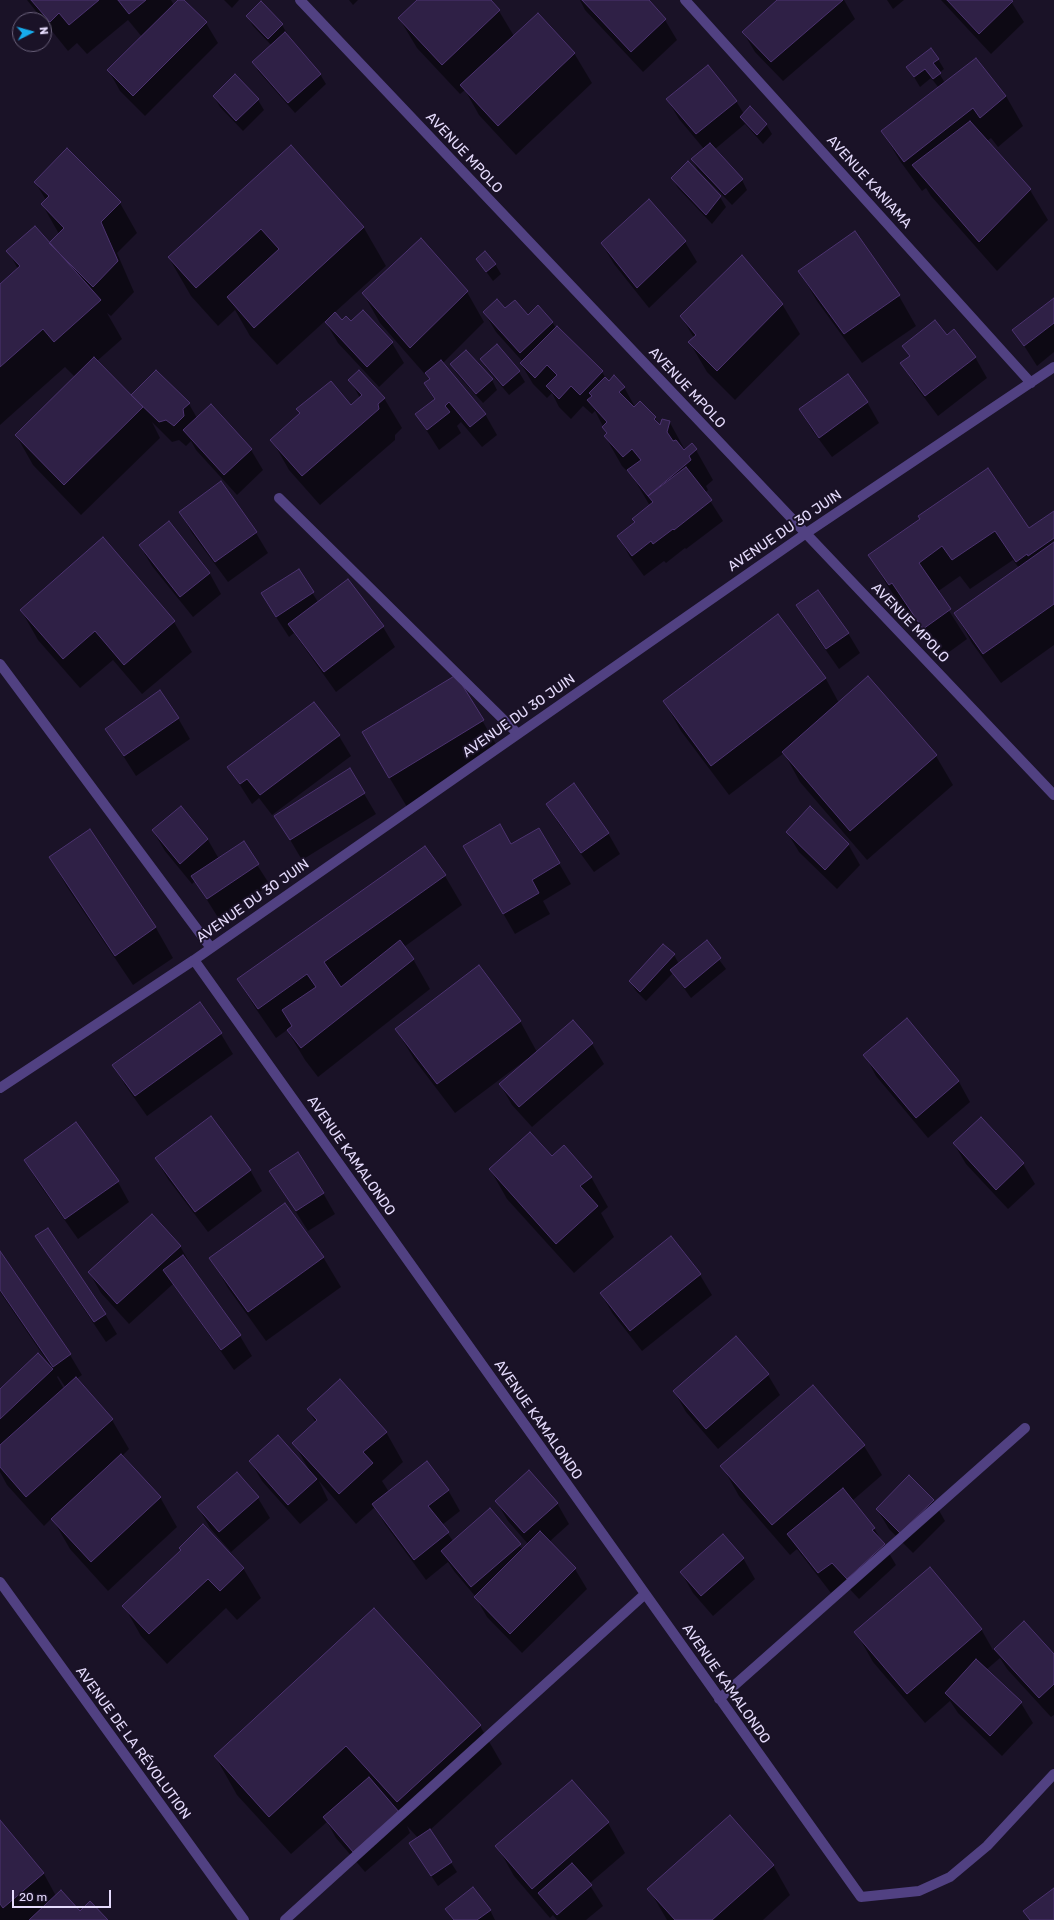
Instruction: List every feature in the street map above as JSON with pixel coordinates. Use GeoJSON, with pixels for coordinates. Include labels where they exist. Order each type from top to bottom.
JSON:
{"type":"FeatureCollection","features":[{"type":"Feature","properties":{"kind":"street","name":"AVENUE MPOLO"},"geometry":{"type":"LineString","coordinates":[[300,0],[1054,795]]}},
{"type":"Feature","properties":{"kind":"street","name":"AVENUE KANIAMA"},"geometry":{"type":"LineString","coordinates":[[685,0],[1031,383]]}},
{"type":"Feature","properties":{"kind":"street","name":"AVENUE DU 30 JUIN"},"geometry":{"type":"LineString","coordinates":[[0,1088],[194,960],[805,534],[1054,367]]}},
{"type":"Feature","properties":{"kind":"street"},"geometry":{"type":"LineString","coordinates":[[279,498],[518,734]]}},
{"type":"Feature","properties":{"kind":"street"},"geometry":{"type":"LineString","coordinates":[[0,664],[211,948]]}},
{"type":"Feature","properties":{"kind":"street","name":"AVENUE KAMALONDO"},"geometry":{"type":"LineString","coordinates":[[194,960],[719,1699],[861,1896],[919,1891],[950,1877],[987,1846],[1054,1774]]}},
{"type":"Feature","properties":{"kind":"street"},"geometry":{"type":"LineString","coordinates":[[719,1699],[1024,1428]]}},
{"type":"Feature","properties":{"kind":"street","name":"AVENUE DE LA RÉVOLUTION"},"geometry":{"type":"LineString","coordinates":[[0,1582],[244,1920]]}},
{"type":"Feature","properties":{"kind":"street"},"geometry":{"type":"LineString","coordinates":[[285,1920],[645,1594]]}},
{"type":"Feature","properties":{"kind":"building"},"geometry":{"type":"Polygon","coordinates":[[[31,0],[99,0],[69,25],[59,13],[52,20],[52,12],[41,12],[31,0]]]}},
{"type":"Feature","properties":{"kind":"building"},"geometry":{"type":"Polygon","coordinates":[[[118,0],[146,0],[129,14],[118,0]]]}},
{"type":"Feature","properties":{"kind":"building"},"geometry":{"type":"Polygon","coordinates":[[[178,0],[184,0],[207,22],[133,96],[107,70],[178,0]]]}},
{"type":"Feature","properties":{"kind":"building"},"geometry":{"type":"Polygon","coordinates":[[[417,0],[491,0],[500,10],[442,65],[398,18],[417,0]]]}},
{"type":"Feature","properties":{"kind":"building"},"geometry":{"type":"Polygon","coordinates":[[[582,0],[649,0],[666,19],[631,52],[582,0]]]}},
{"type":"Feature","properties":{"kind":"building"},"geometry":{"type":"Polygon","coordinates":[[[777,0],[843,0],[771,62],[742,32],[777,0]]]}},
{"type":"Feature","properties":{"kind":"building"},"geometry":{"type":"Polygon","coordinates":[[[947,0],[1011,0],[1013,1],[979,34],[947,0]]]}},
{"type":"Feature","properties":{"kind":"building"},"geometry":{"type":"Polygon","coordinates":[[[261,1],[283,24],[268,39],[246,16],[261,1]]]}},
{"type":"Feature","properties":{"kind":"building"},"geometry":{"type":"Polygon","coordinates":[[[538,13],[575,53],[498,126],[460,85],[538,13]]]}},
{"type":"Feature","properties":{"kind":"building"},"geometry":{"type":"Polygon","coordinates":[[[285,32],[321,74],[288,103],[252,62],[285,32]]]}},
{"type":"Feature","properties":{"kind":"building"},"geometry":{"type":"Polygon","coordinates":[[[931,48],[939,59],[933,63],[941,73],[933,79],[925,69],[914,77],[906,67],[931,48]]]}},
{"type":"Feature","properties":{"kind":"building"},"geometry":{"type":"Polygon","coordinates":[[[976,58],[1006,96],[980,118],[973,108],[904,162],[881,131],[976,58]]]}},
{"type":"Feature","properties":{"kind":"building"},"geometry":{"type":"Polygon","coordinates":[[[708,65],[737,101],[696,134],[666,99],[708,65]]]}},
{"type":"Feature","properties":{"kind":"building"},"geometry":{"type":"Polygon","coordinates":[[[235,74],[259,99],[236,121],[213,96],[235,74]]]}},
{"type":"Feature","properties":{"kind":"building"},"geometry":{"type":"Polygon","coordinates":[[[750,106],[767,124],[757,135],[740,117],[750,106]]]}},
{"type":"Feature","properties":{"kind":"building"},"geometry":{"type":"Polygon","coordinates":[[[970,121],[1031,189],[979,242],[912,165],[970,121]]]}},
{"type":"Feature","properties":{"kind":"building"},"geometry":{"type":"Polygon","coordinates":[[[710,143],[743,179],[725,195],[691,159],[710,143]]]}},
{"type":"Feature","properties":{"kind":"building"},"geometry":{"type":"Polygon","coordinates":[[[291,145],[364,227],[254,328],[227,297],[279,249],[261,229],[196,288],[168,257],[291,145]]]}},
{"type":"Feature","properties":{"kind":"building"},"geometry":{"type":"Polygon","coordinates":[[[67,148],[121,202],[101,222],[118,261],[93,287],[49,243],[64,228],[41,204],[49,196],[34,182],[67,148]]]}},
{"type":"Feature","properties":{"kind":"building"},"geometry":{"type":"Polygon","coordinates":[[[688,161],[721,196],[706,215],[671,178],[688,161]]]}},
{"type":"Feature","properties":{"kind":"building"},"geometry":{"type":"Polygon","coordinates":[[[649,199],[686,241],[637,288],[601,243],[649,199]]]}},
{"type":"Feature","properties":{"kind":"building"},"geometry":{"type":"Polygon","coordinates":[[[35,226],[101,300],[54,342],[43,329],[0,367],[0,284],[20,266],[6,251],[35,226]]]}},
{"type":"Feature","properties":{"kind":"building"},"geometry":{"type":"Polygon","coordinates":[[[855,231],[900,295],[844,334],[798,271],[855,231]]]}},
{"type":"Feature","properties":{"kind":"building"},"geometry":{"type":"Polygon","coordinates":[[[421,238],[468,291],[410,348],[362,293],[421,238]]]}},
{"type":"Feature","properties":{"kind":"building"},"geometry":{"type":"Polygon","coordinates":[[[485,251],[496,264],[486,272],[476,259],[485,251]]]}},
{"type":"Feature","properties":{"kind":"building"},"geometry":{"type":"Polygon","coordinates":[[[742,255],[783,304],[717,371],[688,342],[696,335],[680,316],[742,255]]]}},
{"type":"Feature","properties":{"kind":"building"},"geometry":{"type":"Polygon","coordinates":[[[1054,298],[1054,323],[1024,346],[1012,330],[1054,298]]]}},
{"type":"Feature","properties":{"kind":"building"},"geometry":{"type":"Polygon","coordinates":[[[497,299],[505,308],[515,300],[528,315],[538,305],[553,322],[520,353],[483,312],[497,299]]]}},
{"type":"Feature","properties":{"kind":"building"},"geometry":{"type":"Polygon","coordinates":[[[363,310],[393,342],[367,367],[325,322],[335,312],[342,320],[346,316],[351,321],[363,310]]]}},
{"type":"Feature","properties":{"kind":"building"},"geometry":{"type":"Polygon","coordinates":[[[935,320],[947,335],[954,329],[976,357],[925,396],[900,363],[910,356],[902,346],[935,320]]]}},
{"type":"Feature","properties":{"kind":"building"},"geometry":{"type":"Polygon","coordinates":[[[557,326],[603,371],[580,395],[571,386],[559,399],[546,386],[557,375],[547,365],[535,378],[520,363],[557,326]]]}},
{"type":"Feature","properties":{"kind":"building"},"geometry":{"type":"Polygon","coordinates":[[[497,344],[520,371],[503,386],[480,359],[497,344]]]}},
{"type":"Feature","properties":{"kind":"building"},"geometry":{"type":"Polygon","coordinates":[[[466,350],[493,379],[476,394],[450,364],[466,350]]]}},
{"type":"Feature","properties":{"kind":"building"},"geometry":{"type":"Polygon","coordinates":[[[94,357],[143,407],[64,485],[15,435],[94,357]]]}},
{"type":"Feature","properties":{"kind":"building"},"geometry":{"type":"Polygon","coordinates":[[[441,360],[486,414],[470,427],[449,402],[445,406],[450,412],[427,430],[415,414],[435,399],[424,383],[430,379],[425,373],[441,360]]]}},
{"type":"Feature","properties":{"kind":"building"},"geometry":{"type":"Polygon","coordinates":[[[156,370],[190,403],[183,409],[184,416],[174,426],[166,420],[159,422],[131,395],[156,370]]]}},
{"type":"Feature","properties":{"kind":"building"},"geometry":{"type":"Polygon","coordinates":[[[359,370],[385,398],[378,404],[379,409],[302,476],[270,440],[300,413],[296,409],[331,381],[351,405],[362,395],[348,380],[359,370]]]}},
{"type":"Feature","properties":{"kind":"building"},"geometry":{"type":"Polygon","coordinates":[[[848,374],[868,402],[819,438],[799,409],[848,374]]]}},
{"type":"Feature","properties":{"kind":"building"},"geometry":{"type":"Polygon","coordinates":[[[614,375],[625,387],[619,392],[634,407],[640,401],[656,417],[654,419],[660,425],[662,419],[670,421],[667,432],[673,441],[676,440],[684,450],[692,443],[697,449],[689,456],[691,460],[648,496],[627,470],[641,460],[632,449],[623,457],[604,436],[607,433],[602,427],[607,422],[587,400],[592,396],[589,393],[605,377],[609,381],[614,375]]]}},
{"type":"Feature","properties":{"kind":"building"},"geometry":{"type":"Polygon","coordinates":[[[211,404],[252,449],[224,475],[183,430],[211,404]]]}},
{"type":"Feature","properties":{"kind":"building"},"geometry":{"type":"Polygon","coordinates":[[[686,467],[712,500],[674,530],[673,529],[653,544],[651,541],[632,556],[617,536],[635,522],[632,519],[653,502],[648,496],[686,467]]]}},
{"type":"Feature","properties":{"kind":"building"},"geometry":{"type":"Polygon","coordinates":[[[988,468],[1029,528],[1054,511],[1054,538],[1028,556],[1027,554],[1016,562],[995,531],[952,560],[942,546],[919,563],[951,609],[923,629],[892,583],[889,585],[868,555],[920,519],[918,516],[988,468]]]}},
{"type":"Feature","properties":{"kind":"building"},"geometry":{"type":"Polygon","coordinates":[[[221,481],[257,532],[215,562],[179,512],[221,481]]]}},
{"type":"Feature","properties":{"kind":"building"},"geometry":{"type":"Polygon","coordinates":[[[169,521],[210,573],[180,597],[139,545],[169,521]]]}},
{"type":"Feature","properties":{"kind":"building"},"geometry":{"type":"Polygon","coordinates":[[[103,537],[175,621],[124,665],[95,631],[63,659],[20,610],[103,537]]]}},
{"type":"Feature","properties":{"kind":"building"},"geometry":{"type":"Polygon","coordinates":[[[1054,542],[1054,604],[983,654],[954,613],[1054,542]]]}},
{"type":"Feature","properties":{"kind":"building"},"geometry":{"type":"Polygon","coordinates":[[[299,569],[314,592],[276,617],[261,593],[299,569]]]}},
{"type":"Feature","properties":{"kind":"building"},"geometry":{"type":"Polygon","coordinates":[[[348,579],[384,626],[324,672],[288,624],[348,579]]]}},
{"type":"Feature","properties":{"kind":"building"},"geometry":{"type":"Polygon","coordinates":[[[818,590],[849,633],[826,649],[796,605],[818,590]]]}},
{"type":"Feature","properties":{"kind":"building"},"geometry":{"type":"Polygon","coordinates":[[[778,614],[826,678],[711,766],[663,701],[778,614]]]}},
{"type":"Feature","properties":{"kind":"building"},"geometry":{"type":"Polygon","coordinates":[[[456,675],[484,720],[389,778],[362,732],[456,675]]]}},
{"type":"Feature","properties":{"kind":"building"},"geometry":{"type":"Polygon","coordinates":[[[868,676],[937,755],[850,831],[782,752],[868,676]]]}},
{"type":"Feature","properties":{"kind":"building"},"geometry":{"type":"Polygon","coordinates":[[[160,690],[179,718],[124,756],[105,729],[160,690]]]}},
{"type":"Feature","properties":{"kind":"building"},"geometry":{"type":"Polygon","coordinates":[[[314,702],[340,735],[260,795],[247,779],[240,784],[227,767],[314,702]]]}},
{"type":"Feature","properties":{"kind":"building"},"geometry":{"type":"Polygon","coordinates":[[[350,768],[365,793],[290,840],[274,816],[350,768]]]}},
{"type":"Feature","properties":{"kind":"building"},"geometry":{"type":"Polygon","coordinates":[[[574,783],[609,833],[581,853],[546,804],[574,783]]]}},
{"type":"Feature","properties":{"kind":"building"},"geometry":{"type":"Polygon","coordinates":[[[181,806],[208,839],[180,864],[152,830],[181,806]]]}},
{"type":"Feature","properties":{"kind":"building"},"geometry":{"type":"Polygon","coordinates":[[[810,806],[849,844],[825,870],[786,832],[810,806]]]}},
{"type":"Feature","properties":{"kind":"building"},"geometry":{"type":"Polygon","coordinates":[[[500,824],[511,844],[539,828],[560,863],[532,880],[539,893],[503,914],[463,846],[500,824]]]}},
{"type":"Feature","properties":{"kind":"building"},"geometry":{"type":"Polygon","coordinates":[[[90,829],[156,927],[115,956],[49,857],[90,829]]]}},
{"type":"Feature","properties":{"kind":"building"},"geometry":{"type":"Polygon","coordinates":[[[244,841],[259,864],[207,899],[191,876],[244,841]]]}},
{"type":"Feature","properties":{"kind":"building"},"geometry":{"type":"Polygon","coordinates":[[[425,846],[446,875],[324,962],[341,987],[400,940],[414,959],[301,1048],[287,1030],[292,1026],[282,1010],[316,987],[307,974],[258,1009],[237,979],[425,846]]]}},
{"type":"Feature","properties":{"kind":"building"},"geometry":{"type":"Polygon","coordinates":[[[707,940],[721,958],[685,988],[670,970],[707,940]]]}},
{"type":"Feature","properties":{"kind":"building"},"geometry":{"type":"Polygon","coordinates":[[[663,944],[675,954],[640,992],[629,981],[663,944]]]}},
{"type":"Feature","properties":{"kind":"building"},"geometry":{"type":"Polygon","coordinates":[[[479,965],[521,1021],[437,1084],[395,1029],[479,965]]]}},
{"type":"Feature","properties":{"kind":"building"},"geometry":{"type":"Polygon","coordinates":[[[200,1002],[222,1033],[135,1096],[112,1065],[200,1002]]]}},
{"type":"Feature","properties":{"kind":"building"},"geometry":{"type":"Polygon","coordinates":[[[907,1018],[959,1081],[916,1118],[863,1055],[907,1018]]]}},
{"type":"Feature","properties":{"kind":"building"},"geometry":{"type":"Polygon","coordinates":[[[573,1020],[593,1043],[519,1107],[499,1084],[573,1020]]]}},
{"type":"Feature","properties":{"kind":"building"},"geometry":{"type":"Polygon","coordinates":[[[211,1116],[251,1170],[195,1212],[155,1158],[211,1116]]]}},
{"type":"Feature","properties":{"kind":"building"},"geometry":{"type":"Polygon","coordinates":[[[981,1117],[1024,1163],[996,1190],[953,1143],[981,1117]]]}},
{"type":"Feature","properties":{"kind":"building"},"geometry":{"type":"Polygon","coordinates":[[[76,1122],[119,1181],[65,1219],[24,1160],[76,1122]]]}},
{"type":"Feature","properties":{"kind":"building"},"geometry":{"type":"Polygon","coordinates":[[[530,1132],[552,1156],[564,1145],[592,1177],[580,1186],[598,1206],[556,1244],[489,1169],[530,1132]]]}},
{"type":"Feature","properties":{"kind":"building"},"geometry":{"type":"Polygon","coordinates":[[[298,1152],[324,1193],[296,1211],[269,1171],[298,1152]]]}},
{"type":"Feature","properties":{"kind":"building"},"geometry":{"type":"Polygon","coordinates":[[[285,1203],[324,1257],[248,1312],[209,1258],[285,1203]]]}},
{"type":"Feature","properties":{"kind":"building"},"geometry":{"type":"Polygon","coordinates":[[[152,1214],[181,1246],[117,1304],[88,1272],[152,1214]]]}},
{"type":"Feature","properties":{"kind":"building"},"geometry":{"type":"Polygon","coordinates":[[[48,1228],[106,1314],[94,1322],[35,1236],[48,1228]]]}},
{"type":"Feature","properties":{"kind":"building"},"geometry":{"type":"Polygon","coordinates":[[[671,1236],[701,1274],[630,1331],[600,1293],[671,1236]]]}},
{"type":"Feature","properties":{"kind":"building"},"geometry":{"type":"Polygon","coordinates":[[[0,1251],[71,1354],[53,1367],[0,1290],[0,1251]]]}},
{"type":"Feature","properties":{"kind":"building"},"geometry":{"type":"Polygon","coordinates":[[[183,1255],[241,1335],[221,1350],[163,1270],[183,1255]]]}},
{"type":"Feature","properties":{"kind":"building"},"geometry":{"type":"Polygon","coordinates":[[[736,1336],[769,1374],[706,1429],[673,1391],[736,1336]]]}},
{"type":"Feature","properties":{"kind":"building"},"geometry":{"type":"Polygon","coordinates":[[[38,1353],[53,1369],[0,1419],[0,1389],[38,1353]]]}},
{"type":"Feature","properties":{"kind":"building"},"geometry":{"type":"Polygon","coordinates":[[[76,1377],[113,1419],[26,1497],[0,1467],[0,1445],[76,1377]]]}},
{"type":"Feature","properties":{"kind":"building"},"geometry":{"type":"Polygon","coordinates":[[[340,1379],[387,1432],[363,1452],[373,1463],[339,1494],[292,1443],[317,1420],[307,1409],[340,1379]]]}},
{"type":"Feature","properties":{"kind":"building"},"geometry":{"type":"Polygon","coordinates":[[[813,1385],[865,1445],[772,1525],[720,1466],[813,1385]]]}},
{"type":"Feature","properties":{"kind":"building"},"geometry":{"type":"Polygon","coordinates":[[[278,1435],[317,1479],[288,1505],[249,1461],[278,1435]]]}},
{"type":"Feature","properties":{"kind":"building"},"geometry":{"type":"Polygon","coordinates":[[[121,1454],[161,1497],[91,1562],[51,1519],[121,1454]]]}},
{"type":"Feature","properties":{"kind":"building"},"geometry":{"type":"Polygon","coordinates":[[[427,1461],[449,1490],[428,1506],[449,1532],[414,1560],[372,1504],[427,1461]]]}},
{"type":"Feature","properties":{"kind":"building"},"geometry":{"type":"Polygon","coordinates":[[[529,1470],[558,1503],[524,1533],[495,1501],[529,1470]]]}},
{"type":"Feature","properties":{"kind":"building"},"geometry":{"type":"Polygon","coordinates":[[[237,1472],[259,1497],[219,1532],[197,1507],[237,1472]]]}},
{"type":"Feature","properties":{"kind":"building"},"geometry":{"type":"Polygon","coordinates":[[[909,1475],[934,1500],[900,1533],[876,1509],[909,1475]]]}},
{"type":"Feature","properties":{"kind":"building"},"geometry":{"type":"Polygon","coordinates":[[[843,1488],[875,1528],[872,1530],[885,1544],[847,1579],[832,1563],[818,1573],[787,1534],[843,1488]]]}},
{"type":"Feature","properties":{"kind":"building"},"geometry":{"type":"Polygon","coordinates":[[[490,1508],[521,1544],[471,1587],[441,1551],[490,1508]]]}},
{"type":"Feature","properties":{"kind":"building"},"geometry":{"type":"Polygon","coordinates":[[[203,1524],[244,1568],[220,1591],[208,1579],[149,1634],[122,1606],[181,1550],[179,1548],[203,1524]]]}},
{"type":"Feature","properties":{"kind":"building"},"geometry":{"type":"Polygon","coordinates":[[[540,1531],[576,1568],[510,1634],[474,1597],[540,1531]]]}},
{"type":"Feature","properties":{"kind":"building"},"geometry":{"type":"Polygon","coordinates":[[[723,1534],[744,1558],[701,1596],[680,1572],[723,1534]]]}},
{"type":"Feature","properties":{"kind":"building"},"geometry":{"type":"Polygon","coordinates":[[[930,1567],[982,1629],[907,1694],[854,1632],[930,1567]]]}},
{"type":"Feature","properties":{"kind":"building"},"geometry":{"type":"Polygon","coordinates":[[[374,1608],[481,1725],[397,1802],[346,1746],[269,1817],[214,1756],[374,1608]]]}},
{"type":"Feature","properties":{"kind":"building"},"geometry":{"type":"Polygon","coordinates":[[[1024,1621],[1054,1654],[1054,1684],[1039,1698],[994,1649],[1024,1621]]]}},
{"type":"Feature","properties":{"kind":"building"},"geometry":{"type":"Polygon","coordinates":[[[976,1659],[1022,1702],[990,1736],[945,1693],[976,1659]]]}},
{"type":"Feature","properties":{"kind":"building"},"geometry":{"type":"Polygon","coordinates":[[[369,1777],[399,1812],[353,1852],[323,1817],[369,1777]]]}},
{"type":"Feature","properties":{"kind":"building"},"geometry":{"type":"Polygon","coordinates":[[[572,1780],[609,1822],[532,1889],[495,1846],[572,1780]]]}},
{"type":"Feature","properties":{"kind":"building"},"geometry":{"type":"Polygon","coordinates":[[[730,1815],[774,1865],[712,1920],[675,1920],[647,1889],[730,1815]]]}},
{"type":"Feature","properties":{"kind":"building"},"geometry":{"type":"Polygon","coordinates":[[[0,1820],[44,1873],[3,1908],[0,1904],[0,1820]]]}},
{"type":"Feature","properties":{"kind":"building"},"geometry":{"type":"Polygon","coordinates":[[[430,1829],[452,1862],[431,1876],[409,1843],[430,1829]]]}},
{"type":"Feature","properties":{"kind":"building"},"geometry":{"type":"Polygon","coordinates":[[[572,1863],[592,1885],[557,1915],[538,1893],[572,1863]]]}},
{"type":"Feature","properties":{"kind":"building"},"geometry":{"type":"Polygon","coordinates":[[[473,1887],[491,1910],[477,1920],[454,1920],[445,1909],[473,1887]]]}},
{"type":"Feature","properties":{"kind":"building"},"geometry":{"type":"Polygon","coordinates":[[[1054,1888],[1054,1920],[1030,1920],[1023,1911],[1054,1888]]]}},
{"type":"Feature","properties":{"kind":"building"},"geometry":{"type":"Polygon","coordinates":[[[61,1890],[80,1911],[90,1901],[108,1920],[29,1920],[61,1890]]]}}]}
